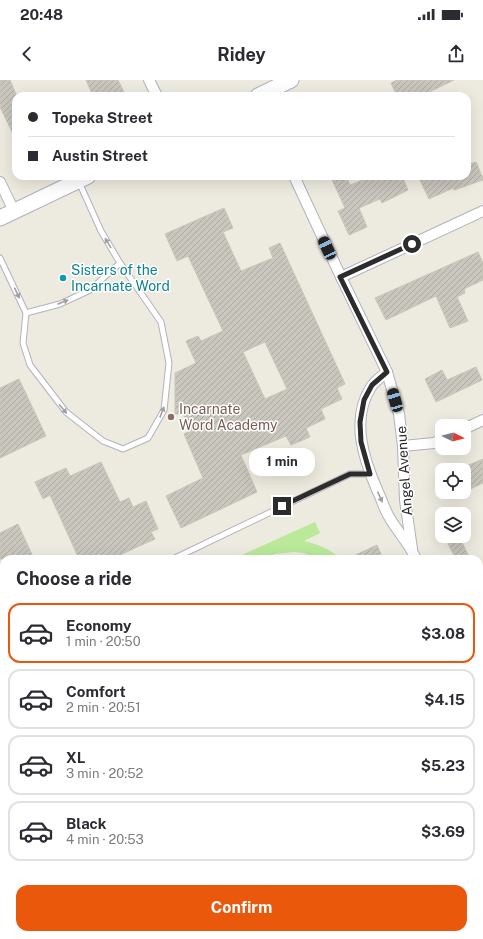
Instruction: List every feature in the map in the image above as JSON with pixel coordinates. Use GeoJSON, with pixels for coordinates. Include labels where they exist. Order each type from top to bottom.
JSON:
{"type":"FeatureCollection","features":[{"type":"Feature","properties":{"kind":"main road"},"geometry":{"type":"LineString","coordinates":[[266,92],[291,80]]}},
{"type":"Feature","properties":{"kind":"main road"},"geometry":{"type":"LineString","coordinates":[[0,218],[79,180]]}},
{"type":"Feature","properties":{"kind":"street"},"geometry":{"type":"LineString","coordinates":[[149,80],[155,92]]}},
{"type":"Feature","properties":{"kind":"street","name":"Angel Avenue"},"geometry":{"type":"LineString","coordinates":[[296,180],[340,277],[387,372],[400,414],[405,500],[412,549]]}},
{"type":"Feature","properties":{"kind":"street"},"geometry":{"type":"LineString","coordinates":[[0,182],[14,211]]}},
{"type":"Feature","properties":{"kind":"street"},"geometry":{"type":"LineString","coordinates":[[340,277],[483,211]]}},
{"type":"Feature","properties":{"kind":"street"},"geometry":{"type":"LineString","coordinates":[[387,372],[372,385],[364,400],[360,422],[361,442],[370,474],[388,515],[412,549],[414,555]]}},
{"type":"Feature","properties":{"kind":"street"},"geometry":{"type":"LineString","coordinates":[[471,426],[483,420]]}},
{"type":"Feature","properties":{"kind":"street"},"geometry":{"type":"LineString","coordinates":[[403,446],[435,442]]}},
{"type":"Feature","properties":{"kind":"lane"},"geometry":{"type":"LineString","coordinates":[[0,258],[26,313],[23,343],[30,364],[66,412],[103,441],[123,449],[148,438],[164,410],[168,363],[161,322],[120,263],[101,231],[84,180]]}},
{"type":"Feature","properties":{"kind":"lane"},"geometry":{"type":"LineString","coordinates":[[26,313],[60,304],[90,290],[120,263]]}},
{"type":"Feature","properties":{"kind":"lane"},"geometry":{"type":"LineString","coordinates":[[181,555],[350,474],[370,474]]}},
{"type":"Feature","properties":{"kind":"green space"},"geometry":{"type":"Polygon","coordinates":[[[315,522],[320,533],[304,541],[324,547],[336,555],[309,555],[294,552],[273,555],[242,555],[315,522]]]}},
{"type":"Feature","properties":{"kind":"building"},"geometry":{"type":"Polygon","coordinates":[[[0,80],[10,80],[15,92],[12,92],[12,132],[0,107],[0,80]]]}},
{"type":"Feature","properties":{"kind":"building"},"geometry":{"type":"Polygon","coordinates":[[[86,80],[118,80],[124,92],[91,92],[86,80]]]}},
{"type":"Feature","properties":{"kind":"building"},"geometry":{"type":"Polygon","coordinates":[[[397,80],[454,80],[429,92],[395,92],[391,83],[397,80]]]}},
{"type":"Feature","properties":{"kind":"building"},"geometry":{"type":"Polygon","coordinates":[[[476,162],[483,176],[483,180],[454,190],[453,188],[429,199],[420,180],[471,180],[471,164],[476,162]]]}},
{"type":"Feature","properties":{"kind":"building"},"geometry":{"type":"Polygon","coordinates":[[[332,180],[348,180],[350,185],[363,180],[404,180],[408,190],[382,203],[380,199],[359,208],[367,227],[349,235],[338,211],[345,208],[332,180]]]}},
{"type":"Feature","properties":{"kind":"building"},"geometry":{"type":"Polygon","coordinates":[[[224,208],[233,228],[223,232],[241,271],[273,258],[269,248],[280,243],[345,384],[337,388],[342,399],[321,409],[325,419],[306,428],[310,437],[291,445],[286,436],[241,455],[257,492],[181,528],[166,496],[203,478],[184,434],[191,430],[183,414],[175,414],[175,373],[196,363],[186,341],[198,336],[201,341],[223,331],[188,256],[177,261],[165,234],[224,208]],[[265,342],[243,352],[265,399],[287,389],[265,342]]]}},
{"type":"Feature","properties":{"kind":"building"},"geometry":{"type":"Polygon","coordinates":[[[478,252],[483,263],[483,280],[464,289],[465,293],[457,297],[468,321],[450,328],[436,296],[386,320],[375,298],[478,252]]]}},
{"type":"Feature","properties":{"kind":"building"},"geometry":{"type":"Polygon","coordinates":[[[476,367],[482,380],[436,402],[425,379],[442,370],[447,380],[476,367]]]}},
{"type":"Feature","properties":{"kind":"building"},"geometry":{"type":"Polygon","coordinates":[[[19,379],[46,436],[0,458],[0,388],[19,379]]]}},
{"type":"Feature","properties":{"kind":"building"},"geometry":{"type":"Polygon","coordinates":[[[483,459],[483,483],[471,489],[471,464],[483,459]]]}},
{"type":"Feature","properties":{"kind":"building"},"geometry":{"type":"Polygon","coordinates":[[[101,462],[120,502],[129,498],[133,507],[146,501],[158,529],[151,532],[155,539],[120,555],[77,555],[50,495],[43,499],[35,482],[66,468],[70,476],[101,462]]]}},
{"type":"Feature","properties":{"kind":"building"},"geometry":{"type":"Polygon","coordinates":[[[18,524],[32,555],[0,555],[0,533],[18,524]]]}},
{"type":"Feature","properties":{"kind":"building"},"geometry":{"type":"Polygon","coordinates":[[[462,543],[468,555],[454,555],[448,544],[462,543]]]}},
{"type":"Feature","properties":{"kind":"building"},"geometry":{"type":"Polygon","coordinates":[[[377,545],[381,555],[356,555],[377,545]]]}},
{"type":"Feature","properties":{"kind":"place","name":"Sisters of the Incarnate Word"},"geometry":{"type":"Point","coordinates":[63,278]}},
{"type":"Feature","properties":{"kind":"place","name":"Incarnate Word Academy"},"geometry":{"type":"Point","coordinates":[171,417]}},
{"type":"Feature","properties":{"kind":"route"},"geometry":{"type":"LineString","coordinates":[[282,506],[350,474],[370,474],[361,442],[360,422],[364,400],[372,385],[387,372],[340,277],[412,244]]}}]}
